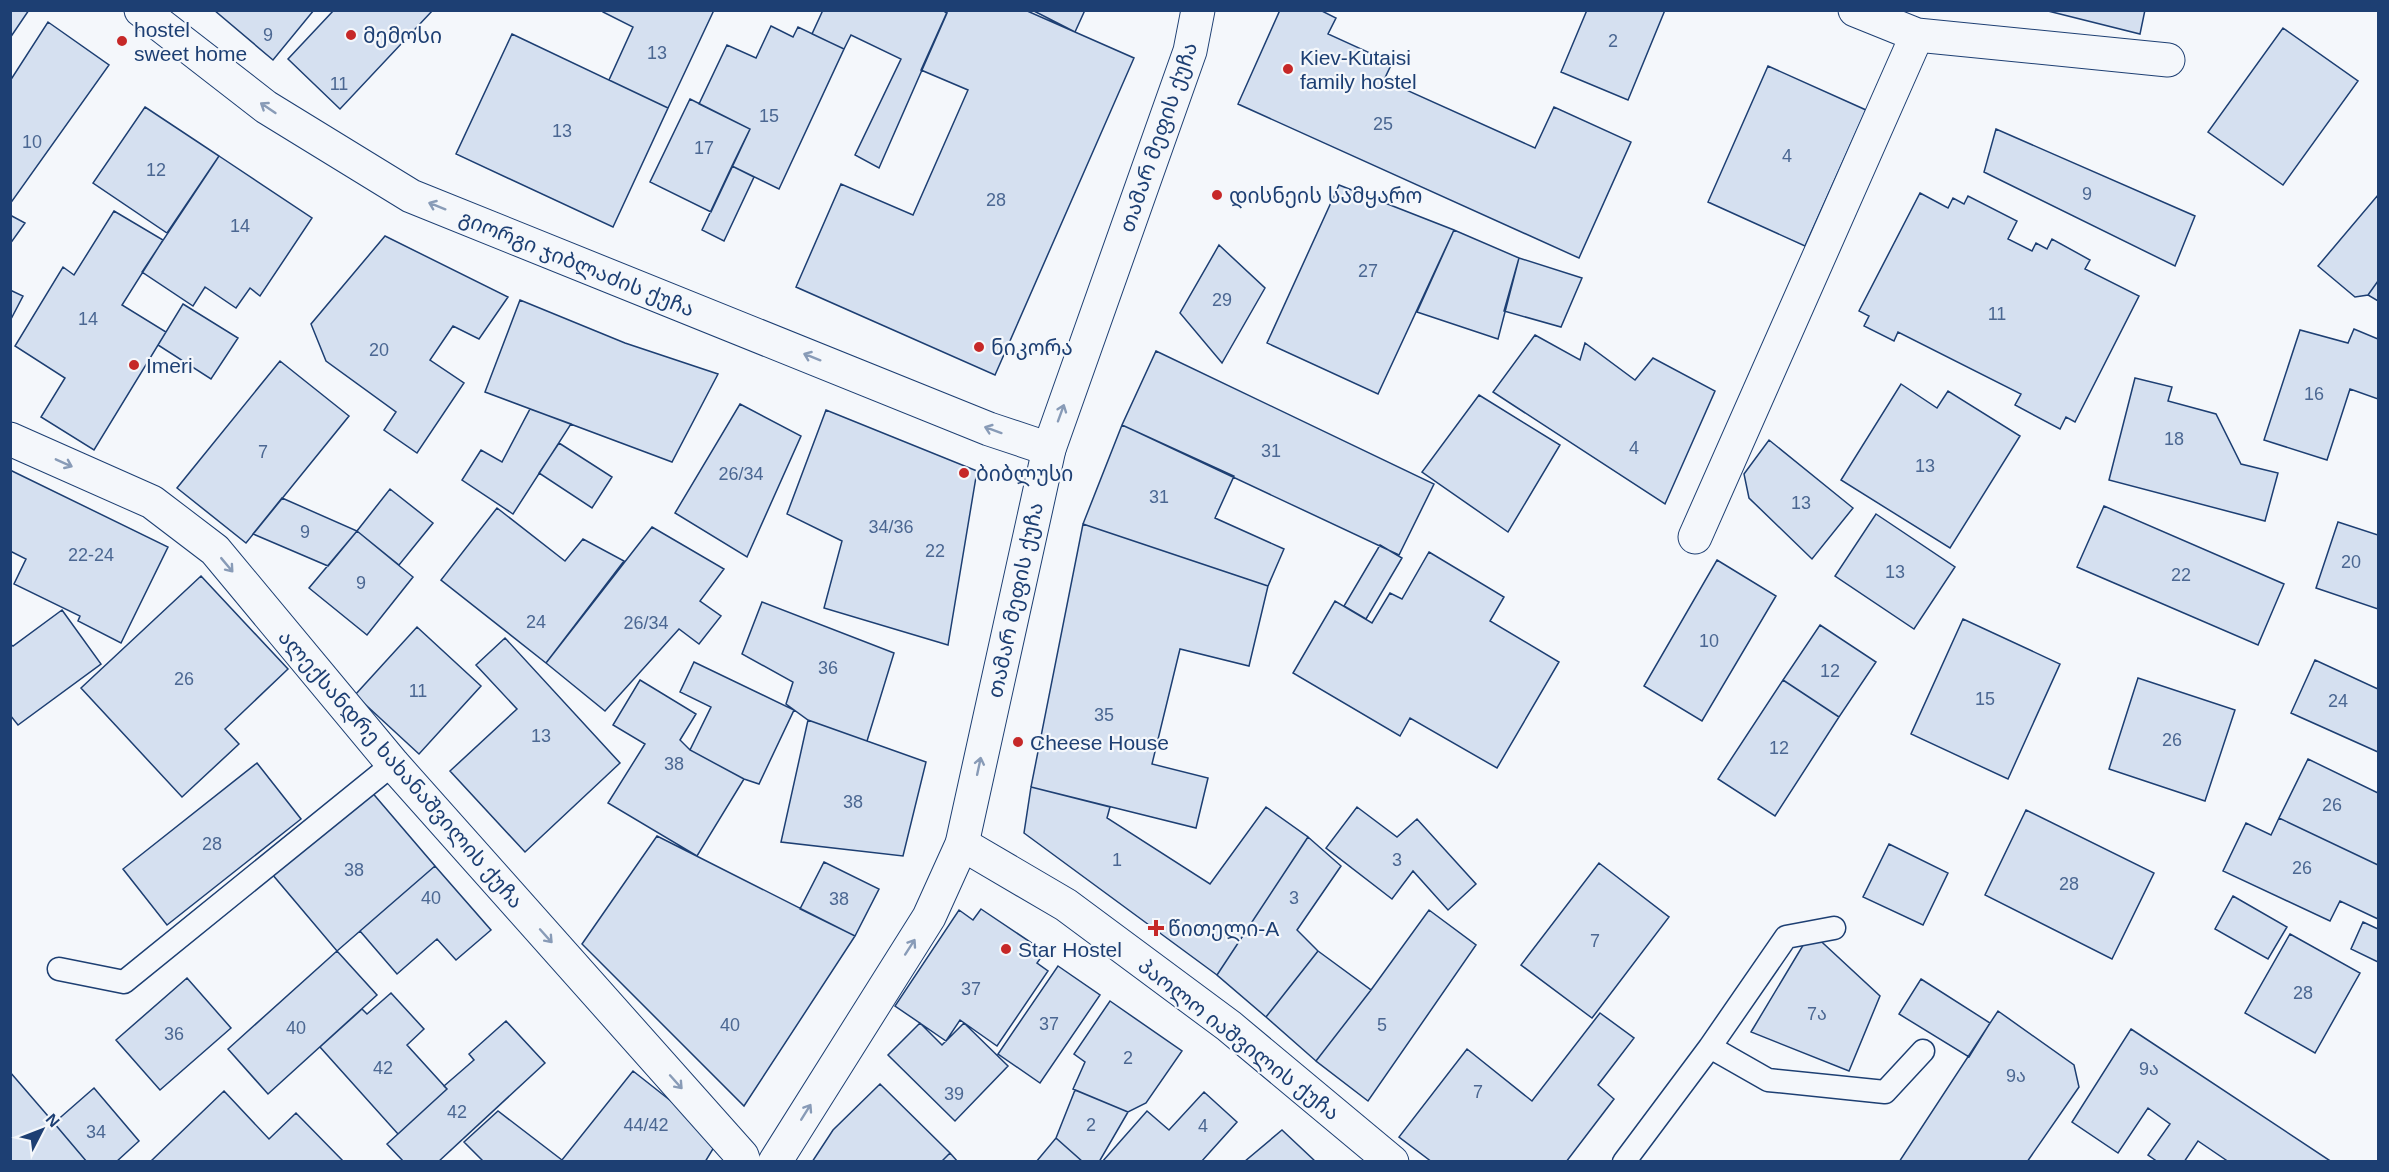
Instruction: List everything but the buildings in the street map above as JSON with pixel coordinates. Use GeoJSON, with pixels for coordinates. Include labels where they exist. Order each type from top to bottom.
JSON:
{"type":"FeatureCollection","features":[{"type":"Feature","properties":{"kind":"street","name":"გიორგი ჯიბლაძის ქუჩა"},"geometry":{"type":"LineString","coordinates":[[141,10],[266,107],[411,196],[989,429],[1049,449]]}},
{"type":"Feature","properties":{"kind":"street","name":"თამარ მეფის ქუჩა"},"geometry":{"type":"LineString","coordinates":[[775,1161],[929,917],[962,844],[1049,449],[1190,51],[1198,10]]}},
{"type":"Feature","properties":{"kind":"street"},"geometry":{"type":"LineString","coordinates":[[1855,10],[1917,35],[2168,60]]}},
{"type":"Feature","properties":{"kind":"street"},"geometry":{"type":"LineString","coordinates":[[1695,537],[1917,35]]}},
{"type":"Feature","properties":{"kind":"street","name":"ალექსანდრე ხახანაშვილის ქუჩა"},"geometry":{"type":"LineString","coordinates":[[10,439],[152,502],[214,550],[393,764],[744,1161]]}},
{"type":"Feature","properties":{"kind":"street","name":"პაოლო იაშვილის ქუჩა"},"geometry":{"type":"LineString","coordinates":[[962,844],[1066,906],[1229,1026],[1392,1161]]}},
{"type":"Feature","properties":{"kind":"lane"},"geometry":{"type":"LineString","coordinates":[[58,969],[124,982],[393,764]]}},
{"type":"Feature","properties":{"kind":"lane"},"geometry":{"type":"LineString","coordinates":[[1624,1161],[1710,1047],[1786,937],[1834,928]]}},
{"type":"Feature","properties":{"kind":"lane"},"geometry":{"type":"LineString","coordinates":[[1710,1047],[1768,1080],[1885,1092],[1923,1051]]}},
{"type":"Feature","properties":{"kind":"place","name":"მემოსი"},"geometry":{"type":"Point","coordinates":[351,35]}},
{"type":"Feature","properties":{"kind":"place","name":"hostel sweet home"},"geometry":{"type":"Point","coordinates":[122,41]}},
{"type":"Feature","properties":{"kind":"place","name":"Kiev-Kutaisi family hostel"},"geometry":{"type":"Point","coordinates":[1288,69]}},
{"type":"Feature","properties":{"kind":"place","name":"დისნეის სამყარო"},"geometry":{"type":"Point","coordinates":[1217,195]}},
{"type":"Feature","properties":{"kind":"place","name":"ნიკორა"},"geometry":{"type":"Point","coordinates":[979,347]}},
{"type":"Feature","properties":{"kind":"place","name":"Imeri"},"geometry":{"type":"Point","coordinates":[134,365]}},
{"type":"Feature","properties":{"kind":"place","name":"ბიბლუსი"},"geometry":{"type":"Point","coordinates":[964,473]}},
{"type":"Feature","properties":{"kind":"place","name":"Cheese House"},"geometry":{"type":"Point","coordinates":[1018,742]}},
{"type":"Feature","properties":{"kind":"place","name":"წითელი-A"},"geometry":{"type":"Point","coordinates":[1156,928]}},
{"type":"Feature","properties":{"kind":"place","name":"Star Hostel"},"geometry":{"type":"Point","coordinates":[1006,949]}}]}
